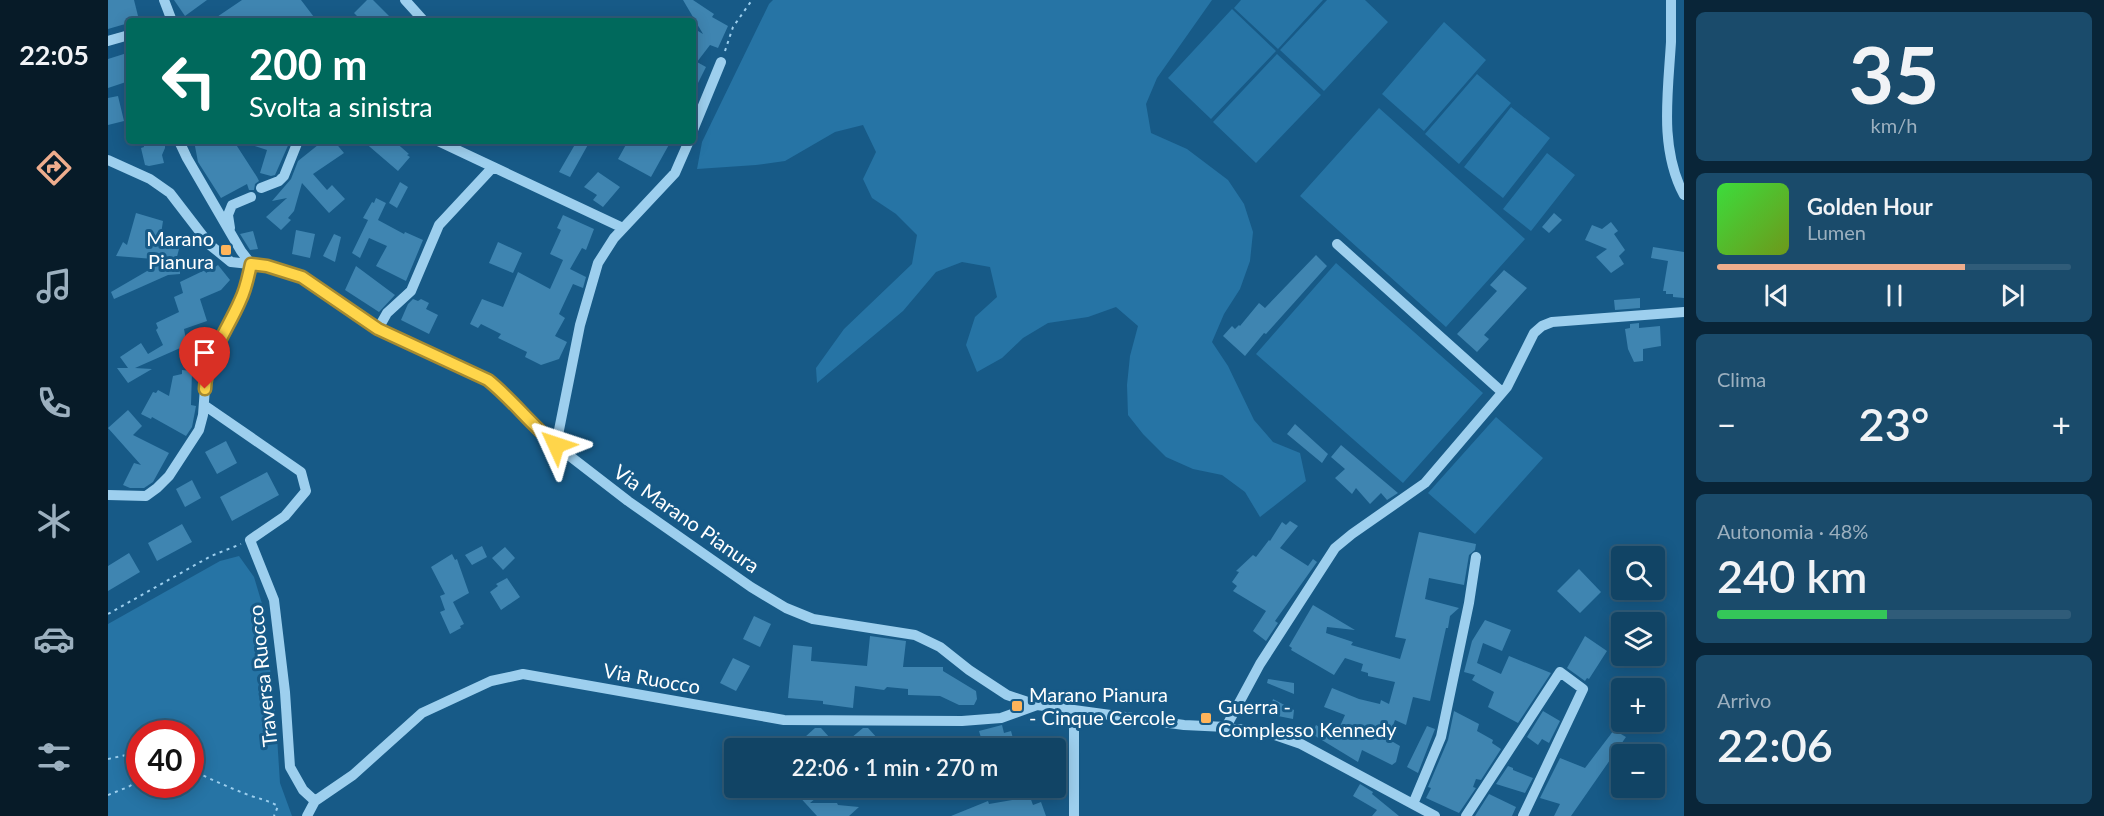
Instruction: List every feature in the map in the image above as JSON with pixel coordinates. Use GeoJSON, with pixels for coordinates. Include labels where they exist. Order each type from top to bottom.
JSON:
{"type":"FeatureCollection","features":[{"type":"Feature","properties":{"kind":"street"},"geometry":{"type":"LineString","coordinates":[[164,0],[171,18]]}},
{"type":"Feature","properties":{"kind":"street"},"geometry":{"type":"LineString","coordinates":[[405,0],[421,18]]}},
{"type":"Feature","properties":{"kind":"street"},"geometry":{"type":"LineString","coordinates":[[1671,0],[1671,42],[1666,113],[1673,168],[1684,195]]}},
{"type":"Feature","properties":{"kind":"street"},"geometry":{"type":"LineString","coordinates":[[108,41],[126,36]]}},
{"type":"Feature","properties":{"kind":"street"},"geometry":{"type":"LineString","coordinates":[[696,123],[721,62]]}},
{"type":"Feature","properties":{"kind":"street"},"geometry":{"type":"LineString","coordinates":[[108,495],[146,496],[169,476],[199,430],[204,405],[206,374],[247,284],[251,264],[231,234],[180,144]]}},
{"type":"Feature","properties":{"kind":"street"},"geometry":{"type":"LineString","coordinates":[[261,188],[279,181],[284,176],[297,144]]}},
{"type":"Feature","properties":{"kind":"street"},"geometry":{"type":"LineString","coordinates":[[444,144],[623,228]]}},
{"type":"Feature","properties":{"kind":"street"},"geometry":{"type":"LineString","coordinates":[[556,445],[588,294],[598,263],[614,238],[675,173],[688,144]]}},
{"type":"Feature","properties":{"kind":"street","name":"Via Marano Pianura"},"geometry":{"type":"LineString","coordinates":[[108,160],[150,178],[170,193],[210,245],[231,262],[267,266],[302,277],[378,329],[488,380],[556,445],[628,501],[751,587],[786,608],[813,619],[915,636],[940,647],[969,670],[1007,695],[1037,705],[1074,712],[1184,725],[1226,727],[1272,734],[1301,744],[1436,816]]}},
{"type":"Feature","properties":{"kind":"street"},"geometry":{"type":"LineString","coordinates":[[378,329],[387,313],[411,291],[439,225],[493,167]]}},
{"type":"Feature","properties":{"kind":"street"},"geometry":{"type":"LineString","coordinates":[[231,234],[228,215],[232,205],[251,197]]}},
{"type":"Feature","properties":{"kind":"street"},"geometry":{"type":"LineString","coordinates":[[1337,244],[1502,392]]}},
{"type":"Feature","properties":{"kind":"street"},"geometry":{"type":"LineString","coordinates":[[1226,727],[1260,664],[1335,548],[1425,483],[1507,387],[1534,333],[1542,326],[1552,322],[1684,312]]}},
{"type":"Feature","properties":{"kind":"street"},"geometry":{"type":"LineString","coordinates":[[204,405],[301,472],[306,491],[285,516],[250,540]]}},
{"type":"Feature","properties":{"kind":"street","name":"Traversa Ruocco"},"geometry":{"type":"LineString","coordinates":[[250,540],[274,600],[285,693],[290,767],[303,790],[315,801]]}},
{"type":"Feature","properties":{"kind":"street"},"geometry":{"type":"LineString","coordinates":[[1413,804],[1441,737],[1469,603],[1476,557]]}},
{"type":"Feature","properties":{"kind":"street"},"geometry":{"type":"LineString","coordinates":[[1466,816],[1560,672],[1583,689],[1523,816]]}},
{"type":"Feature","properties":{"kind":"street","name":"Via Ruocco"},"geometry":{"type":"LineString","coordinates":[[307,816],[315,801],[353,775],[422,714],[491,681],[523,674],[784,720],[962,721],[1000,718],[1037,705]]}},
{"type":"Feature","properties":{"kind":"street"},"geometry":{"type":"LineString","coordinates":[[1074,712],[1074,816]]}},
{"type":"Feature","properties":{"kind":"path"},"geometry":{"type":"LineString","coordinates":[[721,62],[733,27],[752,0]]}},
{"type":"Feature","properties":{"kind":"path"},"geometry":{"type":"LineString","coordinates":[[108,614],[211,556],[250,540]]}},
{"type":"Feature","properties":{"kind":"path"},"geometry":{"type":"LineString","coordinates":[[108,759],[126,755]]}},
{"type":"Feature","properties":{"kind":"path"},"geometry":{"type":"LineString","coordinates":[[204,777],[270,801],[278,806],[273,816]]}},
{"type":"Feature","properties":{"kind":"path"},"geometry":{"type":"LineString","coordinates":[[108,795],[126,789]]}},
{"type":"Feature","properties":{"kind":"shaded area"},"geometry":{"type":"Polygon","coordinates":[[[773,0],[1212,0],[1157,78],[1146,104],[1151,133],[1187,149],[1228,180],[1244,204],[1253,232],[1250,261],[1240,289],[1224,314],[1212,342],[1228,366],[1254,420],[1273,442],[1300,453],[1306,481],[1260,517],[1245,492],[1222,475],[1193,469],[1166,457],[1128,415],[1127,385],[1130,356],[1138,326],[1116,307],[1088,317],[1048,323],[1023,338],[1002,358],[977,372],[966,345],[975,317],[997,297],[990,267],[962,262],[936,272],[903,311],[817,383],[816,368],[844,329],[912,264],[917,235],[896,214],[872,198],[863,179],[876,152],[863,125],[835,132],[785,161],[697,169],[702,142],[773,0]]]}},
{"type":"Feature","properties":{"kind":"shaded area"},"geometry":{"type":"Polygon","coordinates":[[[1241,0],[1323,0],[1278,49],[1234,8],[1241,0]]]}},
{"type":"Feature","properties":{"kind":"shaded area"},"geometry":{"type":"Polygon","coordinates":[[[1327,0],[1365,0],[1388,22],[1324,91],[1280,50],[1327,0]]]}},
{"type":"Feature","properties":{"kind":"shaded area"},"geometry":{"type":"Polygon","coordinates":[[[1232,9],[1276,51],[1211,119],[1168,78],[1232,9]]]}},
{"type":"Feature","properties":{"kind":"shaded area"},"geometry":{"type":"Polygon","coordinates":[[[1444,22],[1486,60],[1424,131],[1382,94],[1444,22]]]}},
{"type":"Feature","properties":{"kind":"shaded area"},"geometry":{"type":"Polygon","coordinates":[[[1277,54],[1321,95],[1256,163],[1213,122],[1277,54]]]}},
{"type":"Feature","properties":{"kind":"shaded area"},"geometry":{"type":"Polygon","coordinates":[[[1477,74],[1511,103],[1459,164],[1425,134],[1477,74]]]}},
{"type":"Feature","properties":{"kind":"shaded area"},"geometry":{"type":"Polygon","coordinates":[[[1511,107],[1550,138],[1503,198],[1464,167],[1511,107]]]}},
{"type":"Feature","properties":{"kind":"shaded area"},"geometry":{"type":"Polygon","coordinates":[[[1379,108],[1525,239],[1446,327],[1300,196],[1379,108]]]}},
{"type":"Feature","properties":{"kind":"shaded area"},"geometry":{"type":"Polygon","coordinates":[[[1547,153],[1575,175],[1531,231],[1503,209],[1547,153]]]}},
{"type":"Feature","properties":{"kind":"shaded area"},"geometry":{"type":"Polygon","coordinates":[[[1336,263],[1483,393],[1403,483],[1256,354],[1336,263]]]}},
{"type":"Feature","properties":{"kind":"shaded area"},"geometry":{"type":"Polygon","coordinates":[[[1496,417],[1543,458],[1475,534],[1428,493],[1496,417]]]}},
{"type":"Feature","properties":{"kind":"shaded area"},"geometry":{"type":"Polygon","coordinates":[[[239,556],[254,577],[263,607],[276,721],[280,783],[292,816],[108,816],[108,624],[220,561],[239,556]]]}},
{"type":"Feature","properties":{"kind":"building"},"geometry":{"type":"Polygon","coordinates":[[[108,0],[134,0],[138,18],[126,18],[126,24],[108,29],[108,0]]]}},
{"type":"Feature","properties":{"kind":"building"},"geometry":{"type":"Polygon","coordinates":[[[174,0],[207,0],[185,16],[174,0]]]}},
{"type":"Feature","properties":{"kind":"building"},"geometry":{"type":"Polygon","coordinates":[[[242,0],[301,0],[315,18],[215,18],[242,0]]]}},
{"type":"Feature","properties":{"kind":"building"},"geometry":{"type":"Polygon","coordinates":[[[367,0],[373,0],[389,16],[387,18],[359,18],[354,13],[367,0]]]}},
{"type":"Feature","properties":{"kind":"building"},"geometry":{"type":"Polygon","coordinates":[[[683,0],[693,0],[714,14],[712,17],[728,26],[718,48],[710,45],[697,62],[706,67],[696,87],[696,30],[703,34],[696,18],[694,18],[683,0]]]}},
{"type":"Feature","properties":{"kind":"building"},"geometry":{"type":"Polygon","coordinates":[[[126,53],[126,82],[108,88],[108,59],[126,53]]]}},
{"type":"Feature","properties":{"kind":"building"},"geometry":{"type":"Polygon","coordinates":[[[118,96],[124,121],[108,125],[108,98],[118,96]]]}},
{"type":"Feature","properties":{"kind":"building"},"geometry":{"type":"Polygon","coordinates":[[[144,144],[165,144],[162,155],[164,163],[145,165],[141,148],[144,147],[144,144]]]}},
{"type":"Feature","properties":{"kind":"building"},"geometry":{"type":"Polygon","coordinates":[[[195,144],[236,144],[259,181],[255,184],[254,190],[249,190],[247,184],[221,198],[198,162],[195,144]]]}},
{"type":"Feature","properties":{"kind":"building"},"geometry":{"type":"Polygon","coordinates":[[[249,144],[289,144],[275,175],[271,176],[260,173],[267,150],[249,144]]]}},
{"type":"Feature","properties":{"kind":"building"},"geometry":{"type":"Polygon","coordinates":[[[319,144],[336,144],[344,153],[313,174],[327,190],[332,185],[345,199],[329,213],[302,183],[294,211],[288,218],[291,220],[281,230],[266,217],[287,198],[272,201],[291,179],[298,161],[319,144]]]}},
{"type":"Feature","properties":{"kind":"building"},"geometry":{"type":"Polygon","coordinates":[[[366,144],[397,144],[410,157],[398,171],[366,144]]]}},
{"type":"Feature","properties":{"kind":"building"},"geometry":{"type":"Polygon","coordinates":[[[575,144],[588,144],[570,177],[559,172],[575,144]]]}},
{"type":"Feature","properties":{"kind":"building"},"geometry":{"type":"Polygon","coordinates":[[[626,144],[669,144],[651,177],[618,159],[626,144]]]}},
{"type":"Feature","properties":{"kind":"building"},"geometry":{"type":"Polygon","coordinates":[[[598,172],[620,187],[603,207],[593,200],[597,195],[584,187],[598,172]]]}},
{"type":"Feature","properties":{"kind":"building"},"geometry":{"type":"Polygon","coordinates":[[[400,182],[408,187],[397,208],[389,203],[400,182]]]}},
{"type":"Feature","properties":{"kind":"building"},"geometry":{"type":"Polygon","coordinates":[[[376,198],[386,203],[378,220],[404,234],[405,232],[423,240],[406,281],[376,266],[387,246],[369,238],[360,258],[352,253],[368,220],[363,218],[376,198]]]}},
{"type":"Feature","properties":{"kind":"building"},"geometry":{"type":"Polygon","coordinates":[[[136,213],[163,221],[161,234],[182,238],[175,264],[180,264],[180,274],[168,275],[114,299],[111,292],[166,260],[116,256],[123,242],[127,245],[136,213]]]}},
{"type":"Feature","properties":{"kind":"building"},"geometry":{"type":"Polygon","coordinates":[[[1554,213],[1562,220],[1549,233],[1542,227],[1554,213]]]}},
{"type":"Feature","properties":{"kind":"building"},"geometry":{"type":"Polygon","coordinates":[[[563,215],[594,229],[586,250],[582,248],[570,269],[586,277],[583,288],[573,284],[559,314],[565,318],[555,336],[567,342],[559,359],[541,365],[525,357],[527,352],[498,338],[501,334],[481,324],[478,328],[470,324],[482,299],[503,307],[518,272],[550,289],[563,260],[550,254],[561,230],[557,228],[563,215]]]}},
{"type":"Feature","properties":{"kind":"building"},"geometry":{"type":"Polygon","coordinates":[[[1611,222],[1618,231],[1614,234],[1625,250],[1619,256],[1624,264],[1611,273],[1596,257],[1607,249],[1585,240],[1592,225],[1602,229],[1611,222]]]}},
{"type":"Feature","properties":{"kind":"building"},"geometry":{"type":"Polygon","coordinates":[[[296,230],[315,234],[310,258],[292,254],[296,230]]]}},
{"type":"Feature","properties":{"kind":"building"},"geometry":{"type":"Polygon","coordinates":[[[253,231],[258,249],[250,250],[240,234],[253,231]]]}},
{"type":"Feature","properties":{"kind":"building"},"geometry":{"type":"Polygon","coordinates":[[[334,234],[341,237],[335,262],[323,256],[334,234]]]}},
{"type":"Feature","properties":{"kind":"building"},"geometry":{"type":"Polygon","coordinates":[[[498,242],[522,253],[513,273],[489,263],[498,242]]]}},
{"type":"Feature","properties":{"kind":"building"},"geometry":{"type":"Polygon","coordinates":[[[1653,247],[1684,252],[1684,298],[1673,297],[1673,294],[1666,294],[1666,291],[1663,291],[1668,261],[1651,258],[1653,247]]]}},
{"type":"Feature","properties":{"kind":"building"},"geometry":{"type":"Polygon","coordinates":[[[1316,255],[1327,266],[1245,356],[1223,336],[1232,326],[1235,329],[1240,326],[1259,303],[1265,308],[1316,255]]]}},
{"type":"Feature","properties":{"kind":"building"},"geometry":{"type":"Polygon","coordinates":[[[218,265],[230,280],[221,290],[200,299],[207,321],[184,329],[187,345],[135,368],[152,369],[128,383],[117,368],[128,368],[120,357],[141,343],[148,354],[163,345],[156,330],[158,328],[156,323],[179,312],[174,297],[183,293],[180,282],[205,270],[206,273],[218,265]]]}},
{"type":"Feature","properties":{"kind":"building"},"geometry":{"type":"Polygon","coordinates":[[[356,266],[395,295],[379,312],[345,290],[356,266]]]}},
{"type":"Feature","properties":{"kind":"building"},"geometry":{"type":"Polygon","coordinates":[[[1504,270],[1527,288],[1484,335],[1489,339],[1477,352],[1457,334],[1497,291],[1490,285],[1504,270]]]}},
{"type":"Feature","properties":{"kind":"building"},"geometry":{"type":"Polygon","coordinates":[[[1640,298],[1640,308],[1615,310],[1614,300],[1640,298]]]}},
{"type":"Feature","properties":{"kind":"building"},"geometry":{"type":"Polygon","coordinates":[[[413,299],[418,301],[421,299],[429,303],[426,309],[438,315],[429,334],[401,320],[408,304],[413,299]]]}},
{"type":"Feature","properties":{"kind":"building"},"geometry":{"type":"Polygon","coordinates":[[[1639,323],[1639,328],[1660,326],[1661,346],[1643,349],[1643,361],[1634,362],[1628,349],[1625,329],[1630,328],[1630,324],[1639,323]]]}},
{"type":"Feature","properties":{"kind":"building"},"geometry":{"type":"Polygon","coordinates":[[[182,370],[192,371],[191,405],[196,406],[192,427],[186,436],[152,417],[151,419],[141,414],[153,392],[156,393],[158,390],[169,396],[173,376],[182,374],[182,370]]]}},
{"type":"Feature","properties":{"kind":"building"},"geometry":{"type":"Polygon","coordinates":[[[128,410],[142,426],[133,435],[169,453],[153,482],[144,488],[130,488],[123,485],[134,463],[141,465],[108,428],[128,410]]]}},
{"type":"Feature","properties":{"kind":"building"},"geometry":{"type":"Polygon","coordinates":[[[1295,424],[1328,454],[1322,463],[1287,434],[1295,424]]]}},
{"type":"Feature","properties":{"kind":"building"},"geometry":{"type":"Polygon","coordinates":[[[226,441],[237,463],[217,474],[205,452],[226,441]]]}},
{"type":"Feature","properties":{"kind":"building"},"geometry":{"type":"Polygon","coordinates":[[[1341,445],[1398,493],[1387,500],[1381,493],[1370,504],[1356,488],[1352,494],[1335,478],[1345,469],[1331,457],[1341,445]]]}},
{"type":"Feature","properties":{"kind":"building"},"geometry":{"type":"Polygon","coordinates":[[[267,472],[279,495],[232,521],[220,497],[267,472]]]}},
{"type":"Feature","properties":{"kind":"building"},"geometry":{"type":"Polygon","coordinates":[[[192,480],[201,498],[185,507],[176,489],[192,480]]]}},
{"type":"Feature","properties":{"kind":"building"},"geometry":{"type":"Polygon","coordinates":[[[1290,521],[1298,526],[1280,548],[1308,566],[1313,559],[1317,562],[1275,621],[1278,623],[1266,641],[1253,631],[1266,611],[1233,591],[1237,586],[1232,582],[1239,572],[1236,571],[1253,555],[1256,557],[1282,522],[1286,525],[1290,521]]]}},
{"type":"Feature","properties":{"kind":"building"},"geometry":{"type":"Polygon","coordinates":[[[182,524],[192,542],[157,561],[148,543],[182,524]]]}},
{"type":"Feature","properties":{"kind":"building"},"geometry":{"type":"Polygon","coordinates":[[[1419,532],[1476,544],[1475,550],[1469,555],[1464,585],[1429,578],[1425,599],[1459,608],[1450,616],[1448,628],[1446,628],[1430,701],[1413,697],[1406,725],[1395,720],[1388,739],[1400,746],[1396,762],[1392,765],[1362,750],[1358,762],[1312,734],[1316,725],[1328,732],[1330,729],[1337,733],[1345,715],[1324,707],[1332,688],[1359,699],[1380,704],[1381,700],[1389,704],[1395,682],[1368,676],[1368,673],[1361,671],[1363,664],[1345,658],[1334,675],[1291,650],[1289,646],[1313,605],[1355,630],[1327,627],[1326,633],[1353,642],[1351,645],[1400,659],[1406,639],[1395,637],[1419,532]]]}},
{"type":"Feature","properties":{"kind":"building"},"geometry":{"type":"Polygon","coordinates":[[[482,546],[487,557],[472,565],[465,555],[482,546]]]}},
{"type":"Feature","properties":{"kind":"building"},"geometry":{"type":"Polygon","coordinates":[[[505,547],[515,558],[503,570],[492,558],[505,547]]]}},
{"type":"Feature","properties":{"kind":"building"},"geometry":{"type":"Polygon","coordinates":[[[129,553],[140,572],[108,591],[108,566],[129,553]]]}},
{"type":"Feature","properties":{"kind":"building"},"geometry":{"type":"Polygon","coordinates":[[[452,554],[455,560],[457,559],[469,593],[453,602],[464,624],[450,634],[440,612],[445,610],[440,596],[445,594],[431,567],[452,554]]]}},
{"type":"Feature","properties":{"kind":"building"},"geometry":{"type":"Polygon","coordinates":[[[1579,569],[1601,592],[1580,613],[1557,591],[1579,569]]]}},
{"type":"Feature","properties":{"kind":"building"},"geometry":{"type":"Polygon","coordinates":[[[507,578],[520,597],[501,610],[490,592],[498,586],[496,584],[507,578]]]}},
{"type":"Feature","properties":{"kind":"building"},"geometry":{"type":"Polygon","coordinates":[[[754,616],[771,624],[760,647],[743,639],[754,616]]]}},
{"type":"Feature","properties":{"kind":"building"},"geometry":{"type":"Polygon","coordinates":[[[1485,620],[1511,630],[1502,651],[1483,643],[1477,663],[1501,674],[1509,656],[1551,673],[1518,723],[1488,707],[1494,692],[1472,680],[1475,675],[1464,672],[1472,641],[1485,620]]]}},
{"type":"Feature","properties":{"kind":"building"},"geometry":{"type":"Polygon","coordinates":[[[870,636],[906,641],[903,667],[943,667],[943,671],[976,691],[977,699],[974,705],[959,705],[940,696],[908,695],[908,689],[887,687],[884,690],[855,686],[853,708],[823,704],[823,701],[788,698],[793,645],[812,647],[811,661],[867,666],[870,636]]]}},
{"type":"Feature","properties":{"kind":"building"},"geometry":{"type":"Polygon","coordinates":[[[1585,636],[1607,651],[1589,679],[1585,681],[1567,668],[1585,636]]]}},
{"type":"Feature","properties":{"kind":"building"},"geometry":{"type":"Polygon","coordinates":[[[733,658],[750,666],[736,691],[720,683],[733,658]]]}},
{"type":"Feature","properties":{"kind":"building"},"geometry":{"type":"Polygon","coordinates":[[[1268,679],[1294,683],[1294,694],[1267,683],[1268,679]]]}},
{"type":"Feature","properties":{"kind":"building"},"geometry":{"type":"Polygon","coordinates":[[[1273,699],[1294,710],[1293,719],[1270,712],[1273,699]]]}},
{"type":"Feature","properties":{"kind":"building"},"geometry":{"type":"Polygon","coordinates":[[[1454,711],[1479,724],[1477,731],[1493,740],[1492,743],[1501,749],[1481,780],[1476,779],[1473,787],[1476,788],[1459,813],[1426,798],[1431,788],[1428,787],[1448,740],[1454,711]]]}},
{"type":"Feature","properties":{"kind":"building"},"geometry":{"type":"Polygon","coordinates":[[[1543,711],[1560,721],[1549,743],[1542,739],[1538,745],[1527,737],[1543,711]]]}},
{"type":"Feature","properties":{"kind":"building"},"geometry":{"type":"Polygon","coordinates":[[[1002,725],[1004,733],[1011,731],[1013,738],[981,738],[979,731],[1002,725]]]}},
{"type":"Feature","properties":{"kind":"building"},"geometry":{"type":"Polygon","coordinates":[[[1427,726],[1435,729],[1418,773],[1407,767],[1427,726]]]}},
{"type":"Feature","properties":{"kind":"building"},"geometry":{"type":"Polygon","coordinates":[[[815,728],[821,728],[830,738],[806,738],[815,728]]]}},
{"type":"Feature","properties":{"kind":"building"},"geometry":{"type":"Polygon","coordinates":[[[863,728],[868,728],[877,738],[851,738],[863,728]]]}},
{"type":"Feature","properties":{"kind":"building"},"geometry":{"type":"Polygon","coordinates":[[[1612,732],[1626,737],[1621,744],[1611,744],[1611,759],[1571,816],[1554,816],[1560,804],[1540,798],[1560,758],[1585,768],[1612,732]]]}},
{"type":"Feature","properties":{"kind":"building"},"geometry":{"type":"Polygon","coordinates":[[[1508,766],[1533,778],[1525,793],[1496,784],[1508,766]]]}},
{"type":"Feature","properties":{"kind":"building"},"geometry":{"type":"Polygon","coordinates":[[[1360,784],[1373,792],[1372,794],[1399,816],[1372,816],[1377,810],[1353,796],[1360,784]]]}},
{"type":"Feature","properties":{"kind":"building"},"geometry":{"type":"Polygon","coordinates":[[[1489,794],[1516,807],[1512,816],[1475,816],[1489,794]]]}},
{"type":"Feature","properties":{"kind":"building"},"geometry":{"type":"Polygon","coordinates":[[[801,798],[816,798],[810,803],[837,803],[859,807],[849,816],[817,816],[801,798]]]}},
{"type":"Feature","properties":{"kind":"building"},"geometry":{"type":"Polygon","coordinates":[[[1030,798],[1033,805],[1041,802],[1046,816],[951,816],[988,801],[989,804],[1030,798]]]}},
{"type":"Feature","properties":{"kind":"place","name":"Marano Pianura"},"geometry":{"type":"Point","coordinates":[226,250]}},
{"type":"Feature","properties":{"kind":"place","name":"Marano Pianura - Cinque Cercole"},"geometry":{"type":"Point","coordinates":[1017,706]}},
{"type":"Feature","properties":{"kind":"place","name":"Guerra - Complesso Kennedy"},"geometry":{"type":"Point","coordinates":[1206,718]}},
{"type":"Feature","properties":{"kind":"route"},"geometry":{"type":"LineString","coordinates":[[205,389],[206,374],[241,300],[251,264],[267,266],[302,277],[378,329],[488,380],[556,445]]}}]}
